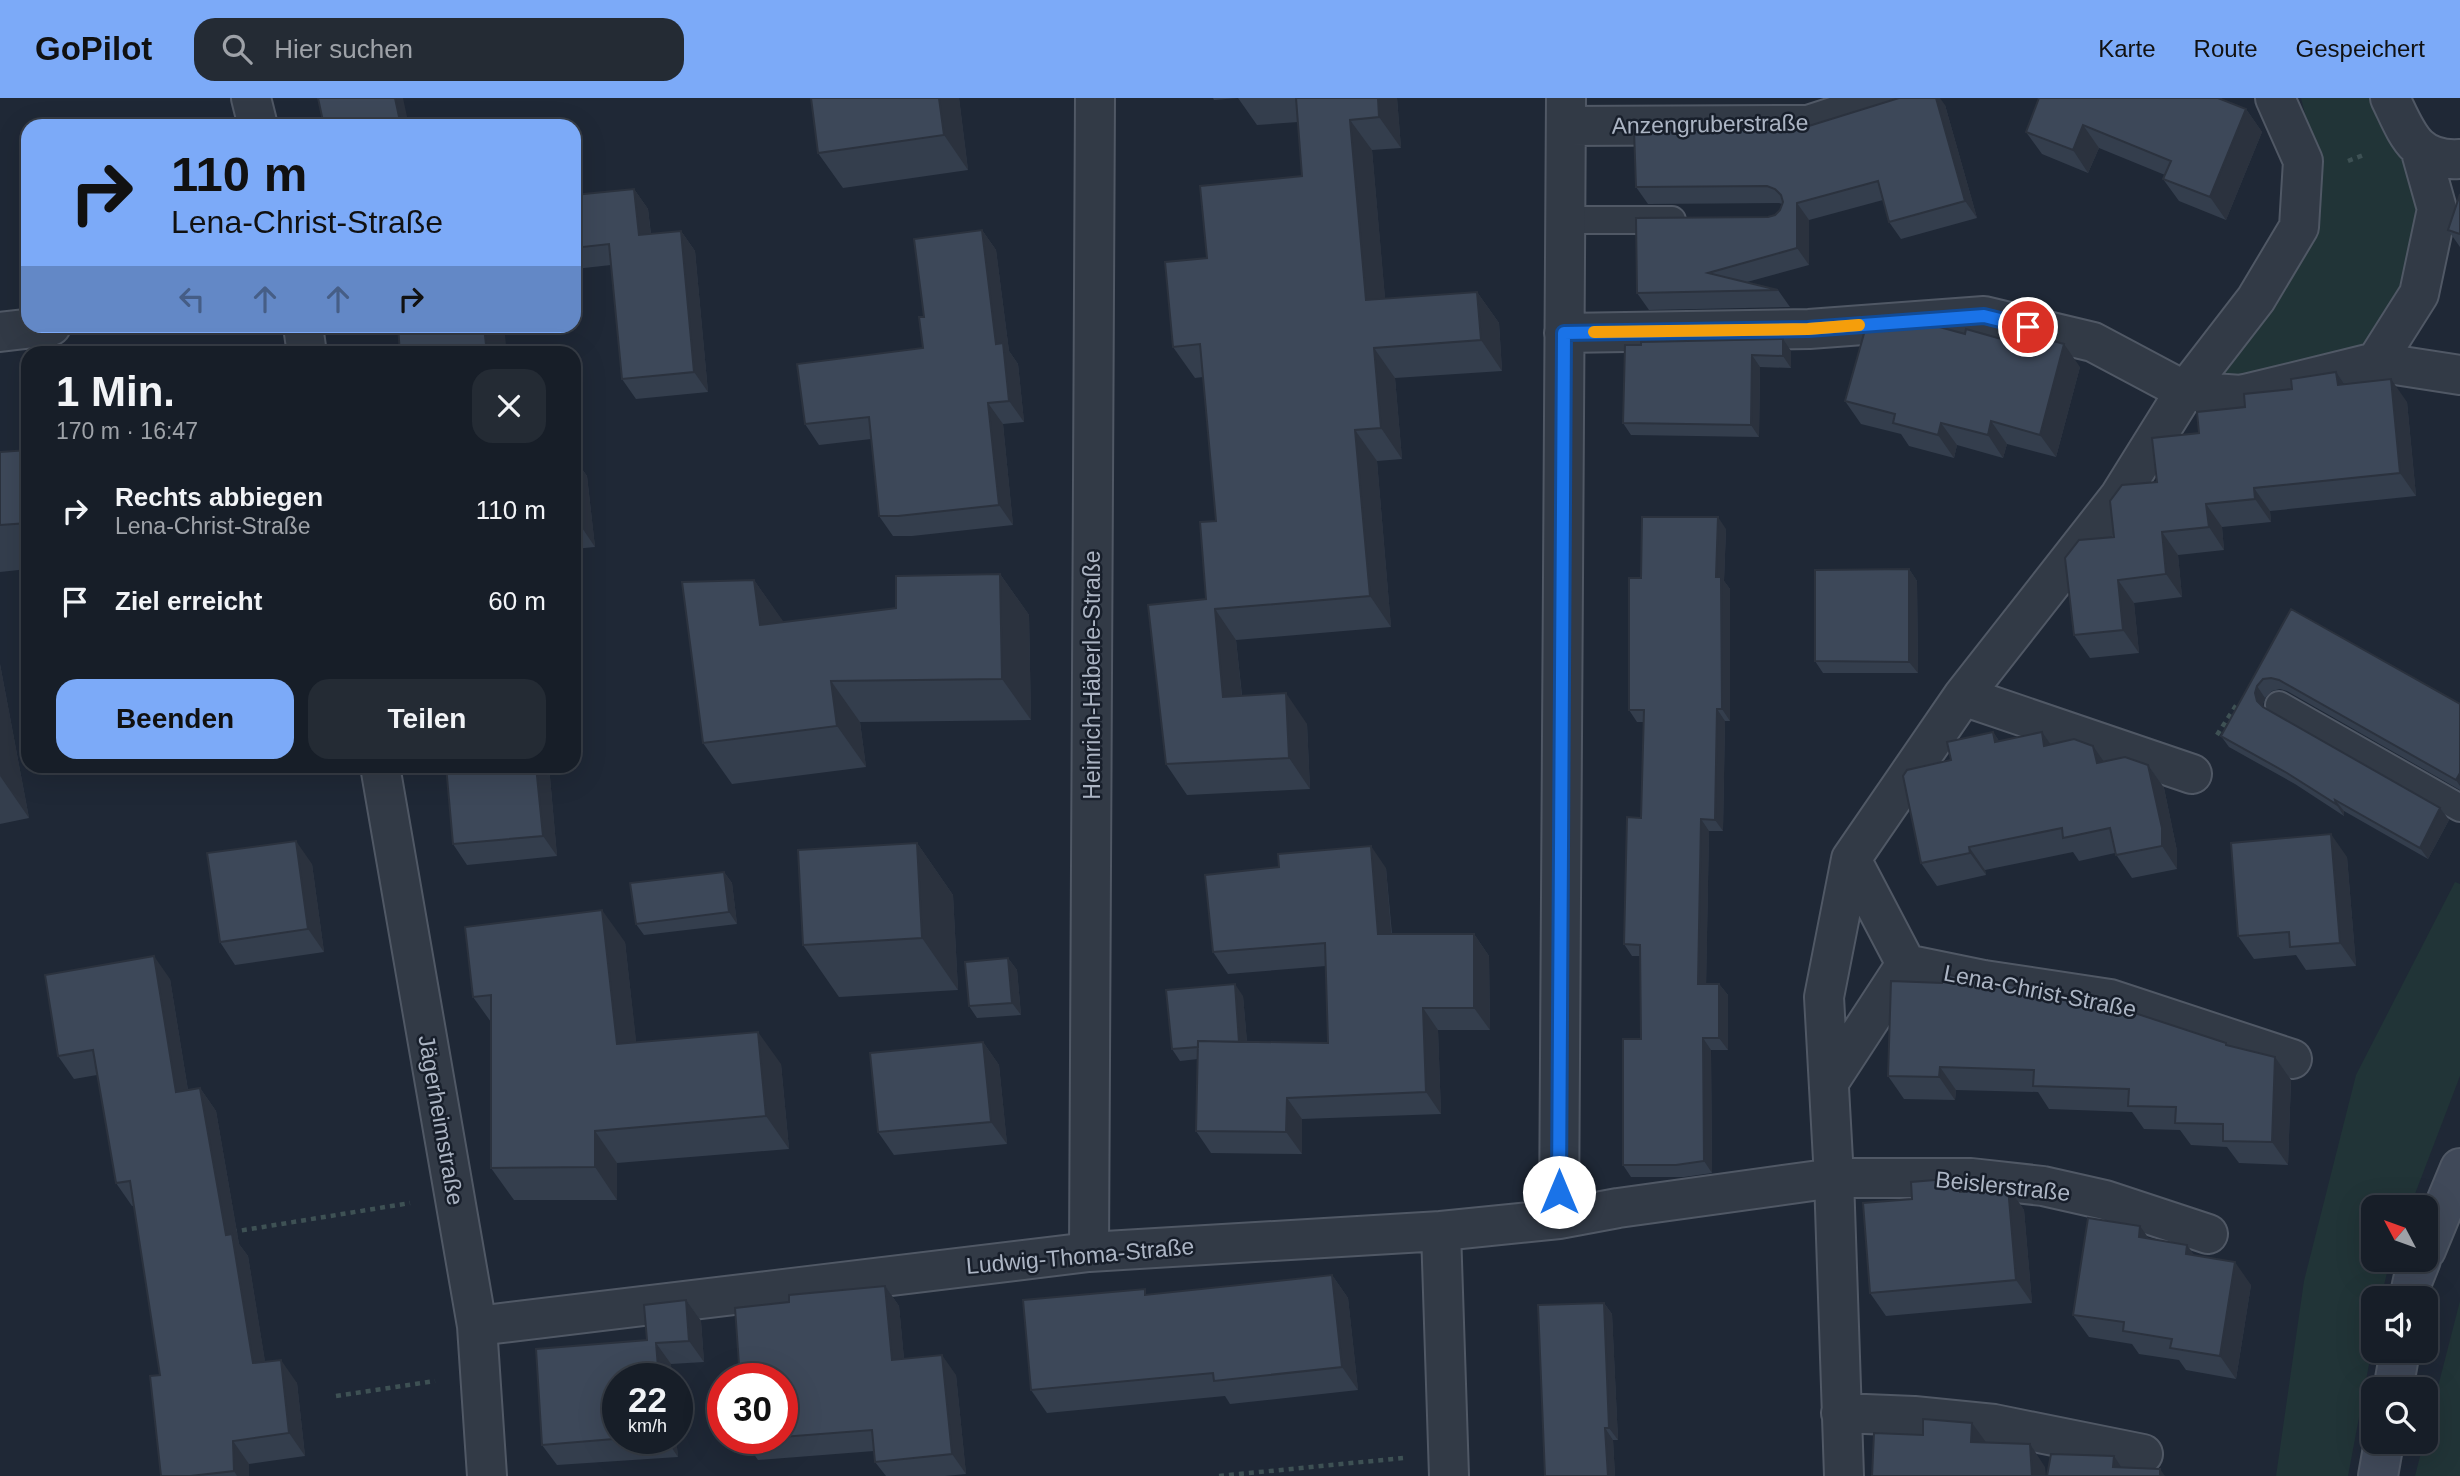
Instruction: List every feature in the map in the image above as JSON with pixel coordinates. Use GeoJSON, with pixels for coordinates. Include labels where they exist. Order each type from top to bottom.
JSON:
{"type":"FeatureCollection","features":[{"type":"Feature","properties":{"kind":"street"},"geometry":{"type":"LineString","coordinates":[[251,98],[256,119]]}},
{"type":"Feature","properties":{"kind":"street","name":"Heinrich-Häberle-Straße"},"geometry":{"type":"LineString","coordinates":[[1089,1252],[1094,98]]}},
{"type":"Feature","properties":{"kind":"street","name":"Anzengruberstraße"},"geometry":{"type":"LineString","coordinates":[[1559,1219],[1566,112],[1808,125],[1892,98]]}},
{"type":"Feature","properties":{"kind":"street"},"geometry":{"type":"LineString","coordinates":[[1844,1476],[1834,1178],[1824,997],[1851,859],[1963,696],[2119,498],[2185,391],[2256,299],[2299,226],[2303,161],[2275,98]]}},
{"type":"Feature","properties":{"kind":"street"},"geometry":{"type":"LineString","coordinates":[[2376,362],[2419,294],[2437,209],[2416,144],[2390,98]]}},
{"type":"Feature","properties":{"kind":"street"},"geometry":{"type":"LineString","coordinates":[[2416,144],[2443,160],[2460,159]]}},
{"type":"Feature","properties":{"kind":"street"},"geometry":{"type":"LineString","coordinates":[[1564,333],[1808,329],[1984,316],[2093,342],[2185,391],[2241,395],[2376,362],[2460,375]]}},
{"type":"Feature","properties":{"kind":"street"},"geometry":{"type":"LineString","coordinates":[[0,332],[21,330]]}},
{"type":"Feature","properties":{"kind":"street"},"geometry":{"type":"LineString","coordinates":[[1963,696],[2192,774]]}},
{"type":"Feature","properties":{"kind":"street","name":"Jägerheimstraße"},"geometry":{"type":"LineString","coordinates":[[381,773],[477,1326],[486,1476]]}},
{"type":"Feature","properties":{"kind":"street"},"geometry":{"type":"LineString","coordinates":[[1829,1082],[1906,964],[1851,859]]}},
{"type":"Feature","properties":{"kind":"street","name":"Lena-Christ-Straße"},"geometry":{"type":"LineString","coordinates":[[1906,964],[1984,981],[2110,999],[2292,1059]]}},
{"type":"Feature","properties":{"kind":"street"},"geometry":{"type":"LineString","coordinates":[[2438,1221],[2460,1168]]}},
{"type":"Feature","properties":{"kind":"street","name":"Beislerstraße"},"geometry":{"type":"LineString","coordinates":[[1559,1219],[1618,1208],[1834,1178],[1970,1178],[2043,1186],[2105,1200],[2208,1234]]}},
{"type":"Feature","properties":{"kind":"street"},"geometry":{"type":"LineString","coordinates":[[1448,1465],[1441,1231],[1559,1219]]}},
{"type":"Feature","properties":{"kind":"street","name":"Ludwig-Thoma-Straße"},"geometry":{"type":"LineString","coordinates":[[477,1326],[1089,1252],[1441,1231]]}},
{"type":"Feature","properties":{"kind":"street"},"geometry":{"type":"LineString","coordinates":[[1841,1413],[1994,1423],[2143,1454]]}},
{"type":"Feature","properties":{"kind":"street"},"geometry":{"type":"LineString","coordinates":[[2378,1476],[2382,1454]]}},
{"type":"Feature","properties":{"kind":"lane"},"geometry":{"type":"LineString","coordinates":[[1566,220],[1696,220]]}},
{"type":"Feature","properties":{"kind":"lane"},"geometry":{"type":"LineString","coordinates":[[2279,705],[2460,808]]}},
{"type":"Feature","properties":{"kind":"path"},"geometry":{"type":"LineString","coordinates":[[2302,179],[2416,144]]}},
{"type":"Feature","properties":{"kind":"path"},"geometry":{"type":"LineString","coordinates":[[2192,774],[2247,689],[2279,705]]}},
{"type":"Feature","properties":{"kind":"path"},"geometry":{"type":"LineString","coordinates":[[230,1232],[454,1196]]}},
{"type":"Feature","properties":{"kind":"path"},"geometry":{"type":"LineString","coordinates":[[336,1396],[480,1375]]}},
{"type":"Feature","properties":{"kind":"path"},"geometry":{"type":"LineString","coordinates":[[1219,1476],[1448,1465]]}},
{"type":"Feature","properties":{"kind":"green space"},"geometry":{"type":"Polygon","coordinates":[[[2301,98],[2373,98],[2429,205],[2409,289],[2368,355],[2203,382],[2316,157],[2301,98]]]}},
{"type":"Feature","properties":{"kind":"green space"},"geometry":{"type":"Polygon","coordinates":[[[2455,882],[2460,884],[2460,1076],[2415,1195],[2361,1195],[2361,1272],[2387,1272],[2384,1286],[2361,1286],[2361,1363],[2369,1363],[2367,1377],[2361,1377],[2361,1407],[2348,1476],[2276,1476],[2304,1281],[2356,1075],[2455,882]]]}},
{"type":"Feature","properties":{"kind":"green space"},"geometry":{"type":"Polygon","coordinates":[[[2460,1301],[2460,1476],[2415,1476],[2421,1454],[2438,1454],[2438,1387],[2460,1301]]]}},
{"type":"Feature","properties":{"kind":"building"},"geometry":{"type":"Polygon","coordinates":[[[318,98],[395,98],[400,119],[322,119],[318,98]]]}},
{"type":"Feature","properties":{"kind":"building"},"geometry":{"type":"Polygon","coordinates":[[[811,98],[939,98],[944,135],[818,153],[811,98]]]}},
{"type":"Feature","properties":{"kind":"building"},"geometry":{"type":"Polygon","coordinates":[[[1296,98],[1378,98],[1379,117],[1350,120],[1366,300],[1477,292],[1481,340],[1374,348],[1381,428],[1355,430],[1370,596],[1215,609],[1223,697],[1286,693],[1289,758],[1166,764],[1148,605],[1206,599],[1200,522],[1216,521],[1200,344],[1173,347],[1165,262],[1207,258],[1200,186],[1302,176],[1296,98]]]}},
{"type":"Feature","properties":{"kind":"building"},"geometry":{"type":"Polygon","coordinates":[[[1899,98],[1936,98],[1965,201],[1889,222],[1878,181],[1797,203],[1797,248],[1708,273],[1778,290],[1637,293],[1636,218],[1768,217],[1780,210],[1783,202],[1775,189],[1767,186],[1636,187],[1634,130],[1796,130],[1899,98]]]}},
{"type":"Feature","properties":{"kind":"building"},"geometry":{"type":"Polygon","coordinates":[[[2039,98],[2218,98],[2246,109],[2210,197],[2163,179],[2171,161],[2083,125],[2073,150],[2026,132],[2039,98]]]}},
{"type":"Feature","properties":{"kind":"building"},"geometry":{"type":"Polygon","coordinates":[[[634,189],[639,235],[681,231],[694,372],[622,379],[609,244],[581,247],[581,194],[634,189]]]}},
{"type":"Feature","properties":{"kind":"building"},"geometry":{"type":"Polygon","coordinates":[[[2460,194],[2460,234],[2448,230],[2460,194]]]}},
{"type":"Feature","properties":{"kind":"building"},"geometry":{"type":"Polygon","coordinates":[[[982,230],[996,344],[1003,343],[1009,401],[988,403],[999,505],[879,516],[869,417],[805,424],[797,364],[923,348],[919,317],[924,317],[914,239],[982,230]]]}},
{"type":"Feature","properties":{"kind":"building"},"geometry":{"type":"Polygon","coordinates":[[[1910,319],[1965,334],[1966,329],[2012,342],[2016,331],[2064,344],[2040,435],[1991,421],[1988,435],[1941,423],[1938,435],[1893,423],[1895,414],[1845,401],[1867,323],[1910,319]]]}},
{"type":"Feature","properties":{"kind":"building"},"geometry":{"type":"Polygon","coordinates":[[[398,333],[485,333],[486,346],[399,346],[398,333]]]}},
{"type":"Feature","properties":{"kind":"building"},"geometry":{"type":"Polygon","coordinates":[[[1783,339],[1783,356],[1752,355],[1751,425],[1623,423],[1625,345],[1641,345],[1641,342],[1783,339]]]}},
{"type":"Feature","properties":{"kind":"building"},"geometry":{"type":"Polygon","coordinates":[[[2336,372],[2338,385],[2391,379],[2400,473],[2254,488],[2255,499],[2206,504],[2209,527],[2162,532],[2166,574],[2118,580],[2123,630],[2074,635],[2065,558],[2079,540],[2114,537],[2110,501],[2122,485],[2157,482],[2152,438],[2199,433],[2197,412],[2245,407],[2244,394],[2292,389],[2291,379],[2336,372]]]}},
{"type":"Feature","properties":{"kind":"building"},"geometry":{"type":"Polygon","coordinates":[[[21,450],[21,524],[0,525],[0,452],[21,450]]]}},
{"type":"Feature","properties":{"kind":"building"},"geometry":{"type":"Polygon","coordinates":[[[1642,517],[1718,517],[1716,577],[1721,577],[1722,709],[1717,709],[1715,820],[1701,819],[1698,984],[1719,984],[1719,1038],[1703,1038],[1704,1161],[1676,1165],[1623,1165],[1623,1039],[1641,1039],[1640,945],[1624,944],[1627,817],[1641,818],[1644,710],[1629,710],[1629,578],[1641,578],[1642,517]]]}},
{"type":"Feature","properties":{"kind":"building"},"geometry":{"type":"Polygon","coordinates":[[[1909,569],[1909,662],[1815,661],[1815,570],[1909,569]]]}},
{"type":"Feature","properties":{"kind":"building"},"geometry":{"type":"Polygon","coordinates":[[[1000,574],[1002,679],[831,681],[837,726],[703,743],[682,582],[754,580],[760,625],[896,608],[896,576],[1000,574]]]}},
{"type":"Feature","properties":{"kind":"building"},"geometry":{"type":"Polygon","coordinates":[[[2291,609],[2460,704],[2460,773],[2456,780],[2279,680],[2263,679],[2255,693],[2257,701],[2263,707],[2440,808],[2420,848],[2335,800],[2336,804],[2221,736],[2291,609]]]}},
{"type":"Feature","properties":{"kind":"building"},"geometry":{"type":"Polygon","coordinates":[[[1993,732],[1995,742],[2042,732],[2044,746],[2074,739],[2093,746],[2097,763],[2125,757],[2148,765],[2162,828],[2162,846],[2116,855],[2110,828],[2063,838],[2062,828],[1969,847],[1970,853],[1921,863],[1903,776],[1907,770],[1951,760],[1947,742],[1993,732]]]}},
{"type":"Feature","properties":{"kind":"building"},"geometry":{"type":"Polygon","coordinates":[[[447,773],[537,773],[543,836],[453,844],[447,773]]]}},
{"type":"Feature","properties":{"kind":"building"},"geometry":{"type":"Polygon","coordinates":[[[2331,834],[2340,943],[2290,947],[2289,932],[2238,936],[2231,843],[2331,834]]]}},
{"type":"Feature","properties":{"kind":"building"},"geometry":{"type":"Polygon","coordinates":[[[296,841],[308,929],[220,942],[207,853],[296,841]]]}},
{"type":"Feature","properties":{"kind":"building"},"geometry":{"type":"Polygon","coordinates":[[[917,843],[922,938],[803,945],[798,850],[917,843]]]}},
{"type":"Feature","properties":{"kind":"building"},"geometry":{"type":"Polygon","coordinates":[[[1371,846],[1378,934],[1474,934],[1474,1008],[1423,1008],[1426,1092],[1287,1098],[1286,1132],[1196,1131],[1198,1041],[1328,1043],[1325,943],[1213,952],[1205,875],[1279,867],[1278,854],[1371,846]]]}},
{"type":"Feature","properties":{"kind":"building"},"geometry":{"type":"Polygon","coordinates":[[[724,872],[729,912],[636,924],[630,883],[724,872]]]}},
{"type":"Feature","properties":{"kind":"building"},"geometry":{"type":"Polygon","coordinates":[[[602,910],[617,1044],[758,1032],[766,1116],[595,1131],[595,1167],[491,1168],[491,995],[473,997],[465,927],[602,910]]]}},
{"type":"Feature","properties":{"kind":"building"},"geometry":{"type":"Polygon","coordinates":[[[154,956],[176,1092],[200,1088],[226,1235],[232,1234],[253,1363],[281,1360],[289,1433],[233,1441],[234,1471],[190,1476],[161,1476],[150,1376],[160,1375],[130,1181],[116,1183],[93,1050],[58,1056],[45,975],[154,956]]]}},
{"type":"Feature","properties":{"kind":"building"},"geometry":{"type":"Polygon","coordinates":[[[1008,958],[1012,1003],[969,1006],[965,962],[1008,958]]]}},
{"type":"Feature","properties":{"kind":"building"},"geometry":{"type":"Polygon","coordinates":[[[1943,974],[2089,998],[2226,1045],[2275,1057],[2272,1142],[2223,1141],[2223,1124],[2175,1123],[2176,1107],[2128,1106],[2129,1089],[2033,1086],[2034,1070],[1940,1067],[1939,1077],[1888,1076],[1891,981],[1942,983],[1943,974]]]}},
{"type":"Feature","properties":{"kind":"building"},"geometry":{"type":"Polygon","coordinates":[[[1235,984],[1239,1042],[1198,1041],[1198,1047],[1172,1049],[1166,990],[1235,984]]]}},
{"type":"Feature","properties":{"kind":"building"},"geometry":{"type":"Polygon","coordinates":[[[983,1042],[991,1122],[878,1132],[870,1053],[983,1042]]]}},
{"type":"Feature","properties":{"kind":"building"},"geometry":{"type":"Polygon","coordinates":[[[1959,1178],[1960,1192],[2008,1187],[2016,1280],[1870,1293],[1863,1203],[1912,1199],[1911,1182],[1959,1178]]]}},
{"type":"Feature","properties":{"kind":"building"},"geometry":{"type":"Polygon","coordinates":[[[2088,1218],[2140,1226],[2139,1237],[2187,1245],[2186,1254],[2235,1262],[2220,1356],[2170,1348],[2172,1339],[2123,1331],[2124,1322],[2073,1315],[2088,1218]]]}},
{"type":"Feature","properties":{"kind":"building"},"geometry":{"type":"Polygon","coordinates":[[[1332,1275],[1342,1367],[1214,1381],[1213,1373],[1031,1390],[1023,1300],[1145,1289],[1145,1295],[1332,1275]]]}},
{"type":"Feature","properties":{"kind":"building"},"geometry":{"type":"Polygon","coordinates":[[[885,1286],[892,1360],[942,1355],[952,1454],[875,1462],[872,1430],[798,1436],[798,1363],[739,1363],[735,1308],[789,1302],[789,1295],[885,1286]]]}},
{"type":"Feature","properties":{"kind":"building"},"geometry":{"type":"Polygon","coordinates":[[[686,1300],[689,1341],[656,1343],[658,1363],[602,1363],[602,1440],[542,1445],[536,1349],[647,1340],[644,1305],[686,1300]]]}},
{"type":"Feature","properties":{"kind":"building"},"geometry":{"type":"Polygon","coordinates":[[[1604,1303],[1609,1428],[1605,1428],[1608,1476],[1545,1476],[1538,1305],[1604,1303]]]}},
{"type":"Feature","properties":{"kind":"building"},"geometry":{"type":"Polygon","coordinates":[[[1923,1419],[1972,1423],[1971,1442],[2030,1444],[2032,1476],[1872,1476],[1874,1433],[1923,1435],[1923,1419]]]}},
{"type":"Feature","properties":{"kind":"building"},"geometry":{"type":"Polygon","coordinates":[[[2051,1454],[2114,1456],[2113,1467],[2160,1469],[2160,1476],[2047,1476],[2051,1454]]]}},
{"type":"Feature","properties":{"kind":"slow traffic"},"geometry":{"type":"LineString","coordinates":[[1594,332],[1808,329],[1859,325]]}},
{"type":"Feature","properties":{"kind":"route"},"geometry":{"type":"LineString","coordinates":[[1559,1192],[1564,333],[1808,329],[1984,316],[2028,327]]}}]}
